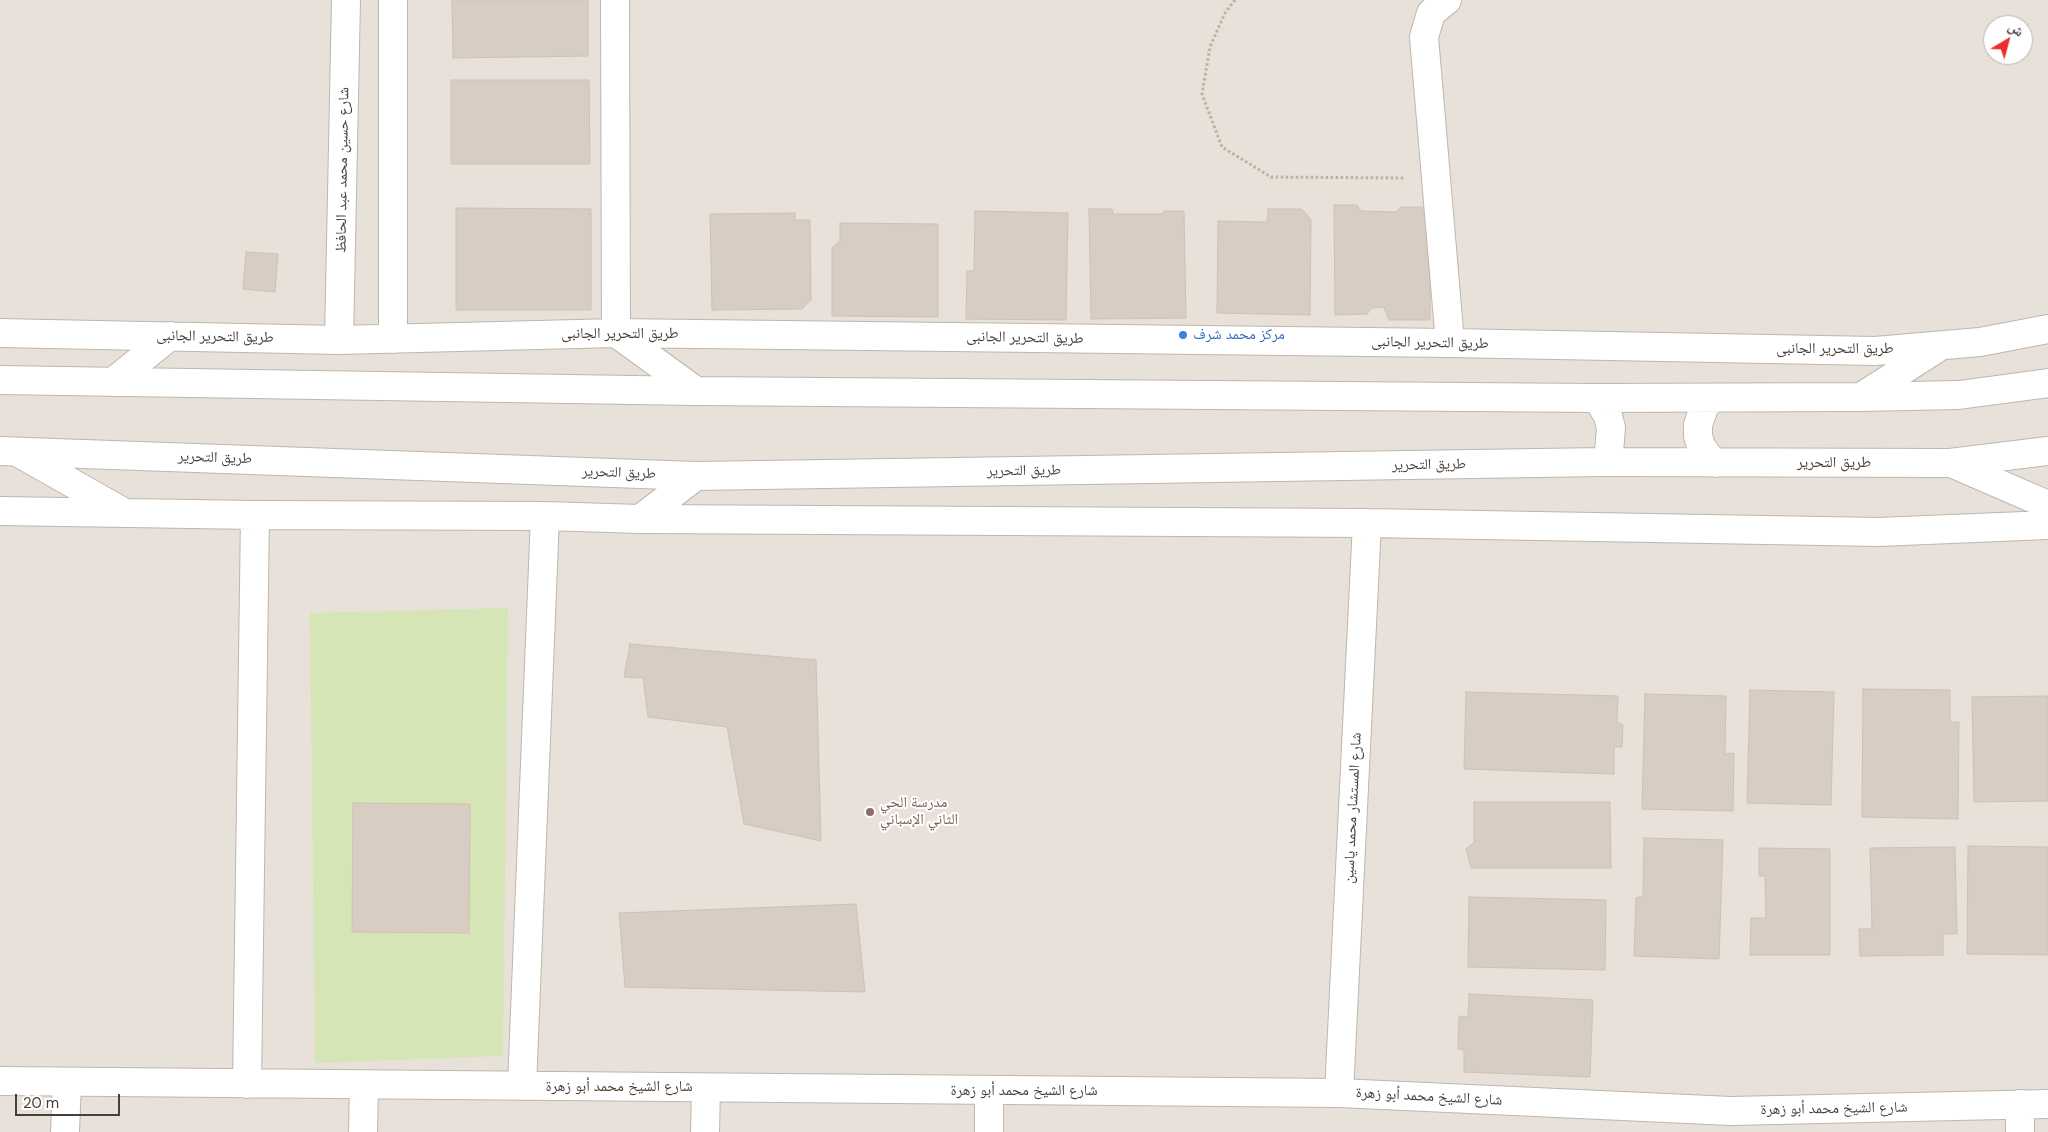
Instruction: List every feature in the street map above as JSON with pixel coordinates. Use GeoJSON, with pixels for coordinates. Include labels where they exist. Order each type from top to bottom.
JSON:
{"type":"FeatureCollection","features":[{"type":"Feature","properties":{"kind":"street","name":"شارع حسين محمد عبد الحافظ"},"geometry":{"type":"LineString","coordinates":[[339,340],[346,0]]}},
{"type":"Feature","properties":{"kind":"street"},"geometry":{"type":"LineString","coordinates":[[393,0],[393,339]]}},
{"type":"Feature","properties":{"kind":"street"},"geometry":{"type":"LineString","coordinates":[[615,0],[616,333],[696,391]]}},
{"type":"Feature","properties":{"kind":"street"},"geometry":{"type":"LineString","coordinates":[[1447,0],[1432,13],[1424,37],[1450,343]]}},
{"type":"Feature","properties":{"kind":"street","name":"طريق التحرير الجانبى"},"geometry":{"type":"LineString","coordinates":[[0,333],[339,340],[616,333],[1450,343],[1875,351],[1980,342],[2048,329]]}},
{"type":"Feature","properties":{"kind":"street"},"geometry":{"type":"LineString","coordinates":[[113,382],[170,336]]}},
{"type":"Feature","properties":{"kind":"street"},"geometry":{"type":"LineString","coordinates":[[1860,397],[1942,345]]}},
{"type":"Feature","properties":{"kind":"street"},"geometry":{"type":"LineString","coordinates":[[0,380],[696,391],[1597,398],[1860,397],[1959,394],[2048,383]]}},
{"type":"Feature","properties":{"kind":"street"},"geometry":{"type":"LineString","coordinates":[[1597,398],[1608,416],[1611,428],[1609,452],[1603,462]]}},
{"type":"Feature","properties":{"kind":"street"},"geometry":{"type":"LineString","coordinates":[[1715,398],[1705,404],[1698,425],[1698,436],[1708,456],[1716,463]]}},
{"type":"Feature","properties":{"kind":"street","name":"طريق التحرير"},"geometry":{"type":"LineString","coordinates":[[8,451],[696,476],[1603,462],[1950,463],[2048,450]]}},
{"type":"Feature","properties":{"kind":"street"},"geometry":{"type":"LineString","coordinates":[[8,451],[125,513]]}},
{"type":"Feature","properties":{"kind":"street"},"geometry":{"type":"LineString","coordinates":[[1950,463],[2048,505]]}},
{"type":"Feature","properties":{"kind":"street"},"geometry":{"type":"LineString","coordinates":[[640,518],[696,476]]}},
{"type":"Feature","properties":{"kind":"street"},"geometry":{"type":"LineString","coordinates":[[0,511],[256,515],[1367,523],[1878,532],[2048,525]]}},
{"type":"Feature","properties":{"kind":"street"},"geometry":{"type":"LineString","coordinates":[[247,1084],[256,515]]}},
{"type":"Feature","properties":{"kind":"street"},"geometry":{"type":"LineString","coordinates":[[522,1086],[545,516]]}},
{"type":"Feature","properties":{"kind":"street","name":"شارع المستشار محمد ياسين"},"geometry":{"type":"LineString","coordinates":[[1339,1093],[1367,523]]}},
{"type":"Feature","properties":{"kind":"street","name":"شارع الشيخ محمد أبو زهرة"},"geometry":{"type":"LineString","coordinates":[[0,1081],[1339,1093],[1730,1122],[2020,1104],[2048,1104]]}},
{"type":"Feature","properties":{"kind":"street"},"geometry":{"type":"LineString","coordinates":[[65,1132],[67,1082]]}},
{"type":"Feature","properties":{"kind":"street"},"geometry":{"type":"LineString","coordinates":[[363,1132],[364,1085]]}},
{"type":"Feature","properties":{"kind":"street"},"geometry":{"type":"LineString","coordinates":[[705,1132],[706,1088]]}},
{"type":"Feature","properties":{"kind":"street"},"geometry":{"type":"LineString","coordinates":[[989,1090],[989,1132]]}},
{"type":"Feature","properties":{"kind":"street"},"geometry":{"type":"LineString","coordinates":[[2020,1104],[2020,1132]]}},
{"type":"Feature","properties":{"kind":"path"},"geometry":{"type":"LineString","coordinates":[[1235,0],[1225,13],[1210,47],[1202,94],[1222,147],[1271,177],[1436,179]]}},
{"type":"Feature","properties":{"kind":"shaded area"},"geometry":{"type":"Polygon","coordinates":[[[0,0],[2048,0],[2048,1132],[0,1132],[0,0]]]}},
{"type":"Feature","properties":{"kind":"green space"},"geometry":{"type":"Polygon","coordinates":[[[508,608],[503,1056],[315,1063],[310,613],[508,608]]]}},
{"type":"Feature","properties":{"kind":"building"},"geometry":{"type":"Polygon","coordinates":[[[452,0],[588,0],[588,56],[453,58],[452,0]]]}},
{"type":"Feature","properties":{"kind":"building"},"geometry":{"type":"Polygon","coordinates":[[[451,80],[589,80],[590,164],[451,164],[451,80]]]}},
{"type":"Feature","properties":{"kind":"building"},"geometry":{"type":"Polygon","coordinates":[[[1334,205],[1357,205],[1361,211],[1396,212],[1401,207],[1430,207],[1430,320],[1389,320],[1384,307],[1372,308],[1367,314],[1335,315],[1334,205]]]}},
{"type":"Feature","properties":{"kind":"building"},"geometry":{"type":"Polygon","coordinates":[[[456,208],[591,209],[591,310],[456,310],[456,208]]]}},
{"type":"Feature","properties":{"kind":"building"},"geometry":{"type":"Polygon","coordinates":[[[1089,209],[1112,209],[1113,214],[1162,214],[1164,211],[1184,211],[1186,318],[1091,319],[1089,209]]]}},
{"type":"Feature","properties":{"kind":"building"},"geometry":{"type":"Polygon","coordinates":[[[1268,209],[1302,209],[1311,220],[1310,315],[1217,313],[1218,221],[1267,222],[1268,209]]]}},
{"type":"Feature","properties":{"kind":"building"},"geometry":{"type":"Polygon","coordinates":[[[975,211],[1068,213],[1066,320],[966,319],[967,271],[974,271],[975,211]]]}},
{"type":"Feature","properties":{"kind":"building"},"geometry":{"type":"Polygon","coordinates":[[[795,213],[795,220],[810,220],[811,300],[802,309],[712,310],[710,214],[795,213]]]}},
{"type":"Feature","properties":{"kind":"building"},"geometry":{"type":"Polygon","coordinates":[[[840,223],[938,224],[938,317],[832,316],[832,248],[840,241],[840,223]]]}},
{"type":"Feature","properties":{"kind":"building"},"geometry":{"type":"Polygon","coordinates":[[[246,252],[278,254],[275,292],[243,289],[246,252]]]}},
{"type":"Feature","properties":{"kind":"building"},"geometry":{"type":"Polygon","coordinates":[[[630,644],[816,660],[821,841],[744,824],[727,727],[648,717],[643,678],[624,677],[630,644]]]}},
{"type":"Feature","properties":{"kind":"building"},"geometry":{"type":"Polygon","coordinates":[[[1863,689],[1950,690],[1950,722],[1959,722],[1958,819],[1862,817],[1863,689]]]}},
{"type":"Feature","properties":{"kind":"building"},"geometry":{"type":"Polygon","coordinates":[[[1750,690],[1834,692],[1831,805],[1747,803],[1750,690]]]}},
{"type":"Feature","properties":{"kind":"building"},"geometry":{"type":"Polygon","coordinates":[[[1466,692],[1618,696],[1617,722],[1623,725],[1622,747],[1614,747],[1614,774],[1464,769],[1466,692]]]}},
{"type":"Feature","properties":{"kind":"building"},"geometry":{"type":"Polygon","coordinates":[[[1645,694],[1726,696],[1725,754],[1734,753],[1733,811],[1642,809],[1645,694]]]}},
{"type":"Feature","properties":{"kind":"building"},"geometry":{"type":"Polygon","coordinates":[[[2048,696],[2048,801],[1974,802],[1972,697],[2048,696]]]}},
{"type":"Feature","properties":{"kind":"building"},"geometry":{"type":"Polygon","coordinates":[[[1474,802],[1610,802],[1611,868],[1471,868],[1466,849],[1474,842],[1474,802]]]}},
{"type":"Feature","properties":{"kind":"building"},"geometry":{"type":"Polygon","coordinates":[[[353,803],[470,804],[469,933],[352,932],[353,803]]]}},
{"type":"Feature","properties":{"kind":"building"},"geometry":{"type":"Polygon","coordinates":[[[1644,838],[1723,840],[1719,959],[1634,956],[1636,898],[1643,896],[1644,838]]]}},
{"type":"Feature","properties":{"kind":"building"},"geometry":{"type":"Polygon","coordinates":[[[1968,846],[2048,847],[2048,955],[1967,954],[1968,846]]]}},
{"type":"Feature","properties":{"kind":"building"},"geometry":{"type":"Polygon","coordinates":[[[1955,847],[1957,934],[1943,934],[1943,955],[1860,956],[1859,929],[1872,929],[1870,848],[1955,847]]]}},
{"type":"Feature","properties":{"kind":"building"},"geometry":{"type":"Polygon","coordinates":[[[1759,848],[1830,849],[1830,955],[1750,955],[1751,918],[1766,918],[1765,876],[1759,876],[1759,848]]]}},
{"type":"Feature","properties":{"kind":"building"},"geometry":{"type":"Polygon","coordinates":[[[1469,897],[1606,900],[1605,970],[1468,967],[1469,897]]]}},
{"type":"Feature","properties":{"kind":"building"},"geometry":{"type":"Polygon","coordinates":[[[856,904],[865,992],[625,987],[619,913],[856,904]]]}},
{"type":"Feature","properties":{"kind":"building"},"geometry":{"type":"Polygon","coordinates":[[[1469,994],[1593,1000],[1590,1077],[1464,1072],[1464,1050],[1458,1049],[1459,1016],[1468,1017],[1469,994]]]}},
{"type":"Feature","properties":{"kind":"place","name":"مركز محمد شرف"},"geometry":{"type":"Point","coordinates":[1183,335]}},
{"type":"Feature","properties":{"kind":"place","name":"مدرسة الحي الثاني الإسباني"},"geometry":{"type":"Point","coordinates":[870,812]}}]}
